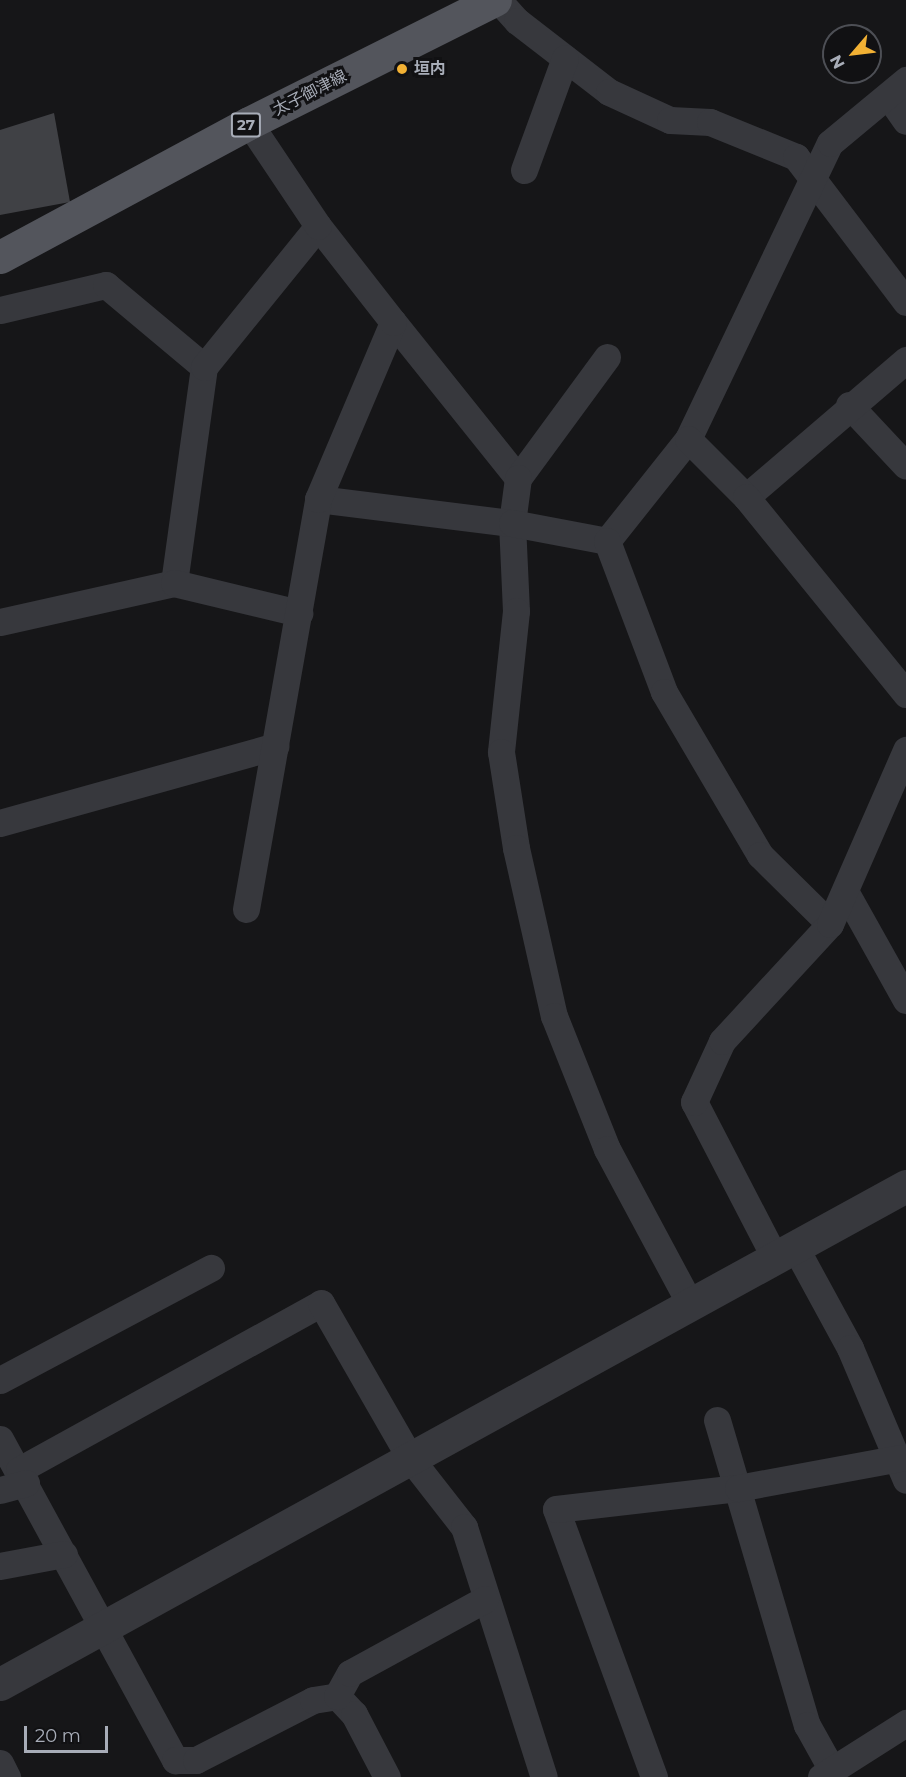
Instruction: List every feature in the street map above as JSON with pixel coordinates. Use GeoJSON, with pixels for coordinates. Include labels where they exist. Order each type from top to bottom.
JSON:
{"type":"FeatureCollection","features":[{"type":"Feature","properties":{"kind":"main road","name":"太子御津線"},"geometry":{"type":"LineString","coordinates":[[0,257],[249,123],[496,0]]}},
{"type":"Feature","properties":{"kind":"street"},"geometry":{"type":"LineString","coordinates":[[496,0],[609,92],[670,120],[710,122],[796,157],[809,178],[906,302]]}},
{"type":"Feature","properties":{"kind":"street"},"geometry":{"type":"LineString","coordinates":[[524,170],[565,58]]}},
{"type":"Feature","properties":{"kind":"street"},"geometry":{"type":"LineString","coordinates":[[607,541],[688,439],[809,178],[830,143],[897,89],[906,121]]}},
{"type":"Feature","properties":{"kind":"street"},"geometry":{"type":"LineString","coordinates":[[249,123],[318,225],[518,478]]}},
{"type":"Feature","properties":{"kind":"street"},"geometry":{"type":"LineString","coordinates":[[174,583],[204,367],[318,225]]}},
{"type":"Feature","properties":{"kind":"street"},"geometry":{"type":"LineString","coordinates":[[0,310],[106,285],[204,367]]}},
{"type":"Feature","properties":{"kind":"street"},"geometry":{"type":"LineString","coordinates":[[246,909],[318,499],[393,322]]}},
{"type":"Feature","properties":{"kind":"street"},"geometry":{"type":"LineString","coordinates":[[607,357],[518,478],[512,523],[516,611],[501,752],[518,860],[554,1016],[607,1149],[690,1304]]}},
{"type":"Feature","properties":{"kind":"street"},"geometry":{"type":"LineString","coordinates":[[746,497],[849,405],[906,360]]}},
{"type":"Feature","properties":{"kind":"street"},"geometry":{"type":"LineString","coordinates":[[849,405],[906,466]]}},
{"type":"Feature","properties":{"kind":"street"},"geometry":{"type":"LineString","coordinates":[[688,439],[746,497],[906,694]]}},
{"type":"Feature","properties":{"kind":"street"},"geometry":{"type":"LineString","coordinates":[[318,499],[512,523],[607,541]]}},
{"type":"Feature","properties":{"kind":"street"},"geometry":{"type":"LineString","coordinates":[[607,541],[664,692],[760,855],[830,924]]}},
{"type":"Feature","properties":{"kind":"street"},"geometry":{"type":"LineString","coordinates":[[0,622],[174,583],[298,613]]}},
{"type":"Feature","properties":{"kind":"street"},"geometry":{"type":"LineString","coordinates":[[0,824],[275,746]]}},
{"type":"Feature","properties":{"kind":"street"},"geometry":{"type":"LineString","coordinates":[[654,1777],[556,1509],[903,1469],[785,1252],[694,1102],[722,1041],[830,924],[906,750]]}},
{"type":"Feature","properties":{"kind":"street"},"geometry":{"type":"LineString","coordinates":[[845,891],[906,1000]]}},
{"type":"Feature","properties":{"kind":"street"},"geometry":{"type":"LineString","coordinates":[[0,1684],[906,1186]]}},
{"type":"Feature","properties":{"kind":"street"},"geometry":{"type":"LineString","coordinates":[[0,1380],[211,1268]]}},
{"type":"Feature","properties":{"kind":"street"},"geometry":{"type":"LineString","coordinates":[[0,1490],[321,1304],[410,1458],[464,1527],[485,1599],[544,1777]]}},
{"type":"Feature","properties":{"kind":"street"},"geometry":{"type":"LineString","coordinates":[[717,1420],[807,1725],[826,1774],[906,1723]]}},
{"type":"Feature","properties":{"kind":"street"},"geometry":{"type":"LineString","coordinates":[[0,1439],[23,1477],[179,1769],[313,1700],[337,1696]]}},
{"type":"Feature","properties":{"kind":"street"},"geometry":{"type":"LineString","coordinates":[[0,1566],[64,1554]]}},
{"type":"Feature","properties":{"kind":"street"},"geometry":{"type":"LineString","coordinates":[[337,1696],[350,1673],[485,1599]]}},
{"type":"Feature","properties":{"kind":"street"},"geometry":{"type":"LineString","coordinates":[[337,1696],[354,1714],[387,1777]]}},
{"type":"Feature","properties":{"kind":"street"},"geometry":{"type":"LineString","coordinates":[[0,1763],[7,1777]]}},
{"type":"Feature","properties":{"kind":"building"},"geometry":{"type":"Polygon","coordinates":[[[54,113],[70,202],[0,215],[0,130],[54,113]]]}},
{"type":"Feature","properties":{"kind":"place","name":"垣内"},"geometry":{"type":"Point","coordinates":[402,69]}}]}
